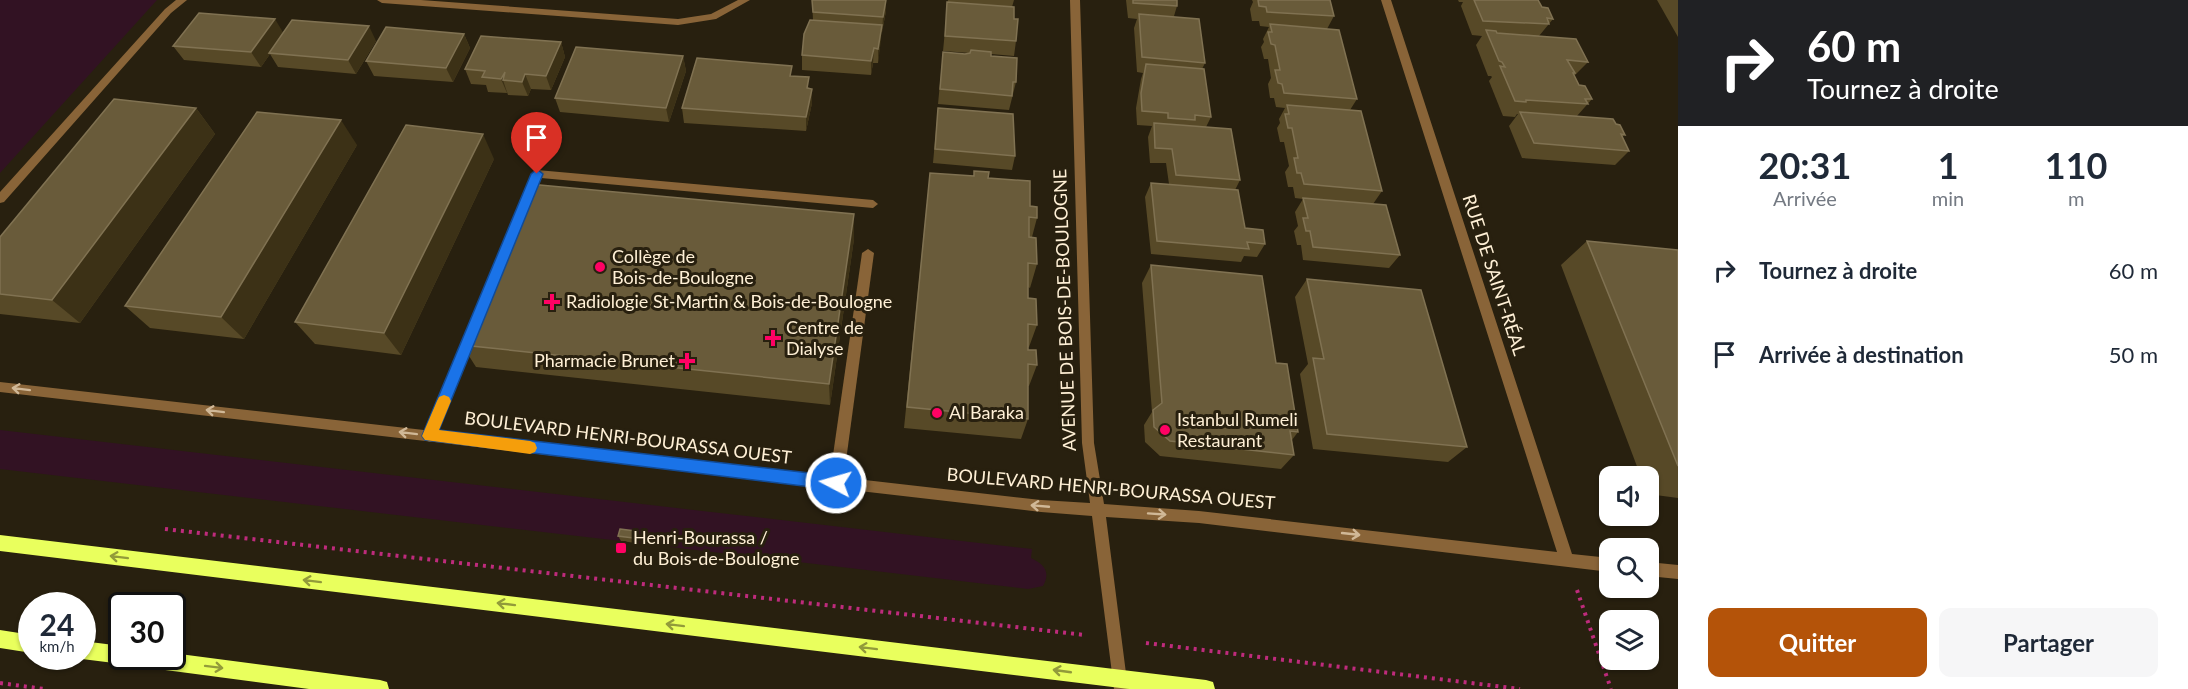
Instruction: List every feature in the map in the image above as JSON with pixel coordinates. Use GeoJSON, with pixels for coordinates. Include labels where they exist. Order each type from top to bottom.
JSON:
{"type":"FeatureCollection","features":[{"type":"Feature","properties":{"kind":"main road"},"geometry":{"type":"LineString","coordinates":[[0,543],[1120,684],[1206,689]]}},
{"type":"Feature","properties":{"kind":"main road"},"geometry":{"type":"LineString","coordinates":[[0,639],[18,642]]}},
{"type":"Feature","properties":{"kind":"main road"},"geometry":{"type":"LineString","coordinates":[[186,664],[380,689]]}},
{"type":"Feature","properties":{"kind":"street"},"geometry":{"type":"LineString","coordinates":[[0,198],[168,11],[182,0]]}},
{"type":"Feature","properties":{"kind":"street"},"geometry":{"type":"LineString","coordinates":[[382,0],[678,22],[713,17],[745,0]]}},
{"type":"Feature","properties":{"kind":"street","name":"AVENUE DE BOIS-DE-BOULOGNE"},"geometry":{"type":"LineString","coordinates":[[1075,0],[1088,443],[1116,639],[1120,684]]}},
{"type":"Feature","properties":{"kind":"street","name":"RUE DE SAINT-RÉAL"},"geometry":{"type":"LineString","coordinates":[[1386,0],[1567,561]]}},
{"type":"Feature","properties":{"kind":"street"},"geometry":{"type":"LineString","coordinates":[[524,206],[537,174],[873,204]]}},
{"type":"Feature","properties":{"kind":"street"},"geometry":{"type":"LineString","coordinates":[[836,483],[868,253]]}},
{"type":"Feature","properties":{"kind":"street"},"geometry":{"type":"LineString","coordinates":[[430,436],[475,325]]}},
{"type":"Feature","properties":{"kind":"street","name":"BOULEVARD HENRI-BOURASSA OUEST"},"geometry":{"type":"LineString","coordinates":[[0,387],[1041,506],[1199,517],[1599,564]]}},
{"type":"Feature","properties":{"kind":"street"},"geometry":{"type":"LineString","coordinates":[[1659,570],[1678,572]]}},
{"type":"Feature","properties":{"kind":"path"},"geometry":{"type":"LineString","coordinates":[[154,528],[1116,639],[1520,689]]}},
{"type":"Feature","properties":{"kind":"path"},"geometry":{"type":"LineString","coordinates":[[1567,561],[1611,689]]}},
{"type":"Feature","properties":{"kind":"path"},"geometry":{"type":"LineString","coordinates":[[0,683],[44,689]]}},
{"type":"Feature","properties":{"kind":"shaded area"},"geometry":{"type":"Polygon","coordinates":[[[0,0],[157,0],[0,173],[0,0]]]}},
{"type":"Feature","properties":{"kind":"shaded area"},"geometry":{"type":"Polygon","coordinates":[[[0,430],[1032,549],[1031,558],[1043,566],[1046,577],[1043,586],[1028,589],[636,543],[637,536],[623,535],[621,541],[0,469],[0,430]]]}},
{"type":"Feature","properties":{"kind":"building"},"geometry":{"type":"Polygon","coordinates":[[[812,0],[886,0],[883,17],[813,12],[812,0]]]}},
{"type":"Feature","properties":{"kind":"building"},"geometry":{"type":"Polygon","coordinates":[[[1133,0],[1177,0],[1177,6],[1133,3],[1133,0]]]}},
{"type":"Feature","properties":{"kind":"building"},"geometry":{"type":"Polygon","coordinates":[[[1258,0],[1330,0],[1334,16],[1267,12],[1266,7],[1259,6],[1258,0]]]}},
{"type":"Feature","properties":{"kind":"building"},"geometry":{"type":"Polygon","coordinates":[[[1474,0],[1538,0],[1542,7],[1548,8],[1553,19],[1547,18],[1549,24],[1483,21],[1474,0]]]}},
{"type":"Feature","properties":{"kind":"building"},"geometry":{"type":"Polygon","coordinates":[[[947,2],[1014,7],[1014,19],[1018,19],[1016,41],[945,36],[947,2]]]}},
{"type":"Feature","properties":{"kind":"building"},"geometry":{"type":"Polygon","coordinates":[[[199,13],[275,19],[251,52],[173,46],[199,13]]]}},
{"type":"Feature","properties":{"kind":"building"},"geometry":{"type":"Polygon","coordinates":[[[1139,14],[1199,19],[1205,63],[1142,57],[1139,14]]]}},
{"type":"Feature","properties":{"kind":"building"},"geometry":{"type":"Polygon","coordinates":[[[292,20],[369,26],[348,60],[269,53],[292,20]]]}},
{"type":"Feature","properties":{"kind":"building"},"geometry":{"type":"Polygon","coordinates":[[[810,20],[882,25],[878,49],[874,48],[871,61],[802,55],[804,34],[810,20]]]}},
{"type":"Feature","properties":{"kind":"building"},"geometry":{"type":"Polygon","coordinates":[[[1270,24],[1339,30],[1357,99],[1284,93],[1282,84],[1278,83],[1275,70],[1280,70],[1275,45],[1271,44],[1268,32],[1272,32],[1270,24]]]}},
{"type":"Feature","properties":{"kind":"building"},"geometry":{"type":"Polygon","coordinates":[[[386,27],[464,34],[446,68],[366,61],[386,27]]]}},
{"type":"Feature","properties":{"kind":"building"},"geometry":{"type":"Polygon","coordinates":[[[1486,30],[1497,33],[1576,39],[1588,62],[1567,60],[1579,85],[1585,86],[1592,99],[1585,99],[1588,104],[1515,101],[1500,66],[1505,67],[1499,61],[1486,30]]]}},
{"type":"Feature","properties":{"kind":"building"},"geometry":{"type":"Polygon","coordinates":[[[481,36],[561,42],[546,76],[525,74],[522,82],[503,80],[505,72],[501,79],[482,77],[485,71],[465,69],[481,36]]]}},
{"type":"Feature","properties":{"kind":"building"},"geometry":{"type":"Polygon","coordinates":[[[576,47],[683,56],[666,108],[555,98],[576,47]]]}},
{"type":"Feature","properties":{"kind":"building"},"geometry":{"type":"Polygon","coordinates":[[[971,50],[991,52],[991,56],[1017,58],[1016,82],[1013,82],[1012,96],[940,89],[943,52],[965,54],[970,53],[971,50]]]}},
{"type":"Feature","properties":{"kind":"building"},"geometry":{"type":"Polygon","coordinates":[[[697,58],[792,66],[790,76],[809,77],[807,88],[812,89],[806,117],[682,108],[697,58]]]}},
{"type":"Feature","properties":{"kind":"building"},"geometry":{"type":"Polygon","coordinates":[[[1146,64],[1204,69],[1211,117],[1195,115],[1195,120],[1168,118],[1168,113],[1142,111],[1141,93],[1146,64]]]}},
{"type":"Feature","properties":{"kind":"building"},"geometry":{"type":"Polygon","coordinates":[[[114,99],[196,108],[52,300],[0,294],[0,237],[114,99]]]}},
{"type":"Feature","properties":{"kind":"building"},"geometry":{"type":"Polygon","coordinates":[[[1287,105],[1361,111],[1382,191],[1304,184],[1301,173],[1297,173],[1294,158],[1298,158],[1292,128],[1288,128],[1285,114],[1289,114],[1287,105]]]}},
{"type":"Feature","properties":{"kind":"building"},"geometry":{"type":"Polygon","coordinates":[[[938,108],[1013,114],[1015,156],[935,149],[938,108]]]}},
{"type":"Feature","properties":{"kind":"building"},"geometry":{"type":"Polygon","coordinates":[[[257,112],[341,120],[221,317],[125,306],[257,112]]]}},
{"type":"Feature","properties":{"kind":"building"},"geometry":{"type":"Polygon","coordinates":[[[1520,112],[1613,119],[1616,124],[1620,125],[1625,135],[1621,134],[1629,151],[1534,143],[1520,112]]]}},
{"type":"Feature","properties":{"kind":"building"},"geometry":{"type":"Polygon","coordinates":[[[1154,123],[1231,129],[1240,180],[1176,175],[1172,149],[1155,148],[1154,123]]]}},
{"type":"Feature","properties":{"kind":"building"},"geometry":{"type":"Polygon","coordinates":[[[406,125],[483,134],[384,333],[295,322],[406,125]]]}},
{"type":"Feature","properties":{"kind":"building"},"geometry":{"type":"Polygon","coordinates":[[[974,171],[989,172],[988,178],[1030,181],[1030,206],[1037,207],[1037,218],[1029,217],[1029,237],[1036,238],[1037,264],[1028,263],[1028,298],[1036,299],[1037,325],[1028,324],[1028,350],[1036,350],[1037,365],[1028,364],[1028,419],[907,407],[930,173],[974,176],[974,171]]]}},
{"type":"Feature","properties":{"kind":"building"},"geometry":{"type":"Polygon","coordinates":[[[1151,183],[1238,190],[1245,228],[1263,230],[1265,244],[1247,242],[1249,249],[1157,241],[1151,183]]]}},
{"type":"Feature","properties":{"kind":"building"},"geometry":{"type":"Polygon","coordinates":[[[529,184],[854,214],[829,384],[462,345],[529,184]]]}},
{"type":"Feature","properties":{"kind":"building"},"geometry":{"type":"Polygon","coordinates":[[[1303,198],[1386,205],[1400,255],[1313,247],[1310,231],[1306,231],[1303,218],[1308,218],[1303,198]]]}},
{"type":"Feature","properties":{"kind":"building"},"geometry":{"type":"Polygon","coordinates":[[[1587,241],[1678,250],[1678,466],[1587,241]]]}},
{"type":"Feature","properties":{"kind":"building"},"geometry":{"type":"Polygon","coordinates":[[[1151,265],[1262,276],[1276,363],[1287,364],[1298,432],[1290,431],[1294,455],[1170,441],[1154,427],[1153,410],[1162,403],[1151,265]]]}},
{"type":"Feature","properties":{"kind":"building"},"geometry":{"type":"Polygon","coordinates":[[[1307,279],[1421,290],[1467,447],[1327,434],[1313,358],[1324,359],[1307,279]]]}},
{"type":"Feature","properties":{"kind":"building"},"geometry":{"type":"Polygon","coordinates":[[[620,529],[635,531],[633,538],[618,536],[620,529]]]}},
{"type":"Feature","properties":{"kind":"slow traffic"},"geometry":{"type":"LineString","coordinates":[[444,401],[430,436],[530,448]]}},
{"type":"Feature","properties":{"kind":"place","name":"Collège de Bois-de-Boulogne"},"geometry":{"type":"Point","coordinates":[600,267]}},
{"type":"Feature","properties":{"kind":"place","name":"Radiologie St-Martin & Bois-de-Boulogne"},"geometry":{"type":"Point","coordinates":[552,302]}},
{"type":"Feature","properties":{"kind":"place","name":"Centre de Dialyse"},"geometry":{"type":"Point","coordinates":[773,338]}},
{"type":"Feature","properties":{"kind":"place","name":"Pharmacie Brunet"},"geometry":{"type":"Point","coordinates":[687,361]}},
{"type":"Feature","properties":{"kind":"place","name":"Al Baraka"},"geometry":{"type":"Point","coordinates":[937,413]}},
{"type":"Feature","properties":{"kind":"place","name":"Istanbul Rumeli Restaurant"},"geometry":{"type":"Point","coordinates":[1165,430]}},
{"type":"Feature","properties":{"kind":"place","name":"Henri-Bourassa / du Bois-de-Boulogne"},"geometry":{"type":"Point","coordinates":[621,548]}},
{"type":"Feature","properties":{"kind":"route"},"geometry":{"type":"LineString","coordinates":[[537,174],[430,436],[836,483]]}}]}
